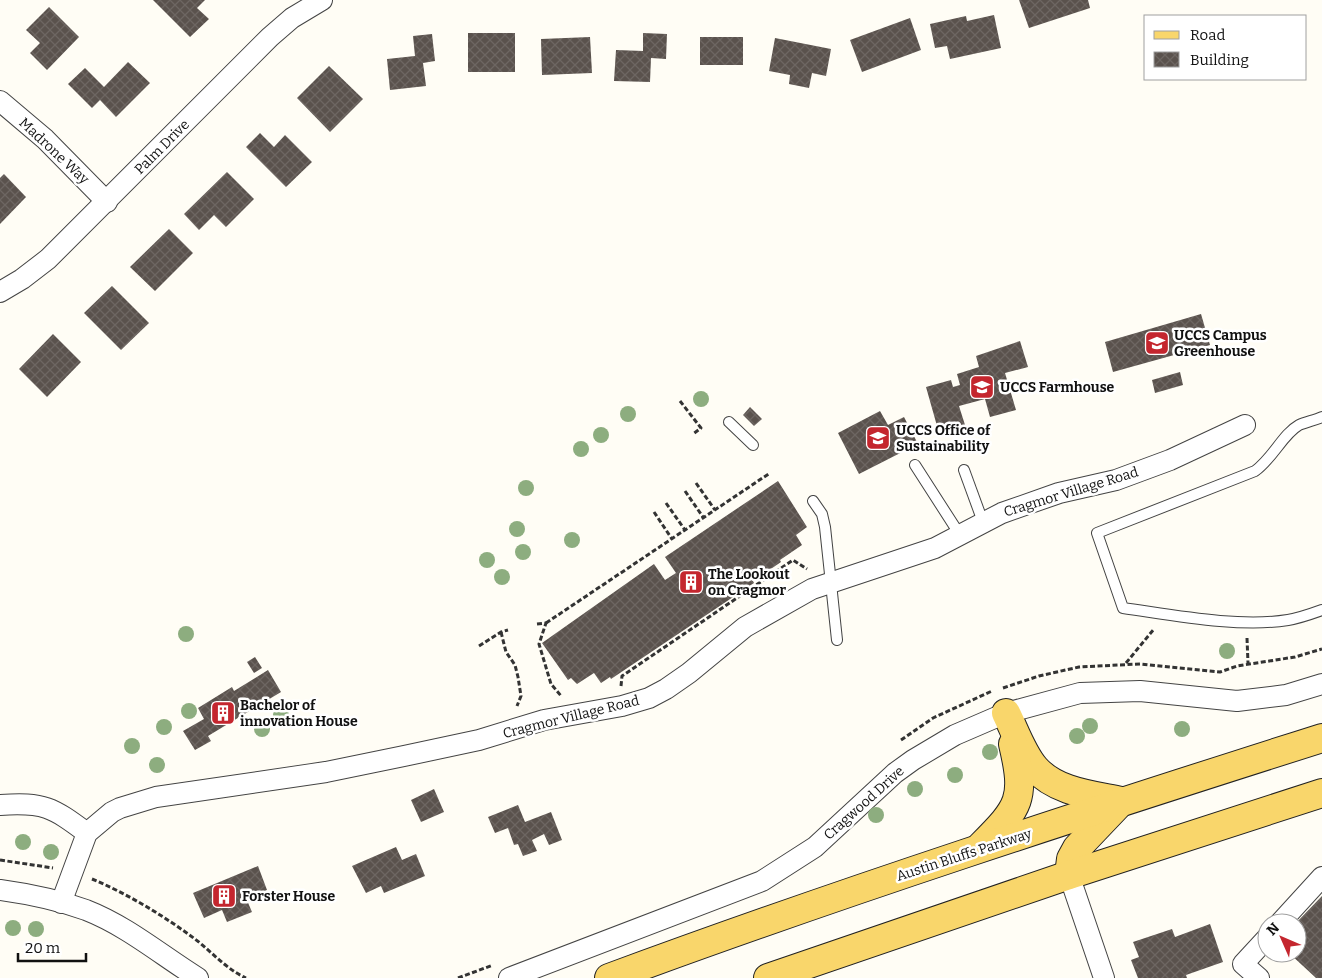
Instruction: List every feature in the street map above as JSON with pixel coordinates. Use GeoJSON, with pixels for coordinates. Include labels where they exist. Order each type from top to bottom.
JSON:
{"type":"FeatureCollection","features":[{"type":"Feature","properties":{"kind":"main road"},"geometry":{"type":"LineString","coordinates":[[1006,713],[1025,753],[1035,769],[1048,779],[1062,788],[1122,801]]}},
{"type":"Feature","properties":{"kind":"main road"},"geometry":{"type":"LineString","coordinates":[[977,851],[1007,820],[1020,793],[1020,774],[1006,713]]}},
{"type":"Feature","properties":{"kind":"main road","name":"Austin Bluffs Parkway"},"geometry":{"type":"LineString","coordinates":[[609,978],[826,900],[1122,801],[1322,738]]}},
{"type":"Feature","properties":{"kind":"main road"},"geometry":{"type":"LineString","coordinates":[[768,978],[1069,874],[1322,793]]}},
{"type":"Feature","properties":{"kind":"main road"},"geometry":{"type":"LineString","coordinates":[[1069,874],[1071,859],[1077,848],[1122,801]]}},
{"type":"Feature","properties":{"kind":"street","name":"Palm Drive"},"geometry":{"type":"LineString","coordinates":[[0,292],[22,279],[48,259],[270,37],[292,18],[322,0]]}},
{"type":"Feature","properties":{"kind":"street","name":"Madrone Way"},"geometry":{"type":"LineString","coordinates":[[0,101],[45,139],[107,202]]}},
{"type":"Feature","properties":{"kind":"street","name":"Cragmor Village Road"},"geometry":{"type":"LineString","coordinates":[[87,833],[112,812],[156,798],[326,772],[479,740],[544,720],[622,706],[649,698],[666,689],[688,673],[745,627],[812,589],[935,548],[983,522],[1058,493],[1116,480],[1170,460],[1246,425]]}},
{"type":"Feature","properties":{"kind":"street","name":"Cragwood Drive"},"geometry":{"type":"LineString","coordinates":[[509,978],[762,881],[815,847],[895,773],[912,760],[955,735],[1006,713],[1080,693],[1140,691],[1237,701],[1286,695],[1322,684]]}},
{"type":"Feature","properties":{"kind":"street"},"geometry":{"type":"LineString","coordinates":[[0,805],[24,803],[50,807],[87,833],[61,902]]}},
{"type":"Feature","properties":{"kind":"street"},"geometry":{"type":"LineString","coordinates":[[1069,874],[1104,978]]}},
{"type":"Feature","properties":{"kind":"street"},"geometry":{"type":"LineString","coordinates":[[1289,913],[1322,877]]}},
{"type":"Feature","properties":{"kind":"street"},"geometry":{"type":"LineString","coordinates":[[0,890],[30,894],[87,911],[113,923],[198,978]]}},
{"type":"Feature","properties":{"kind":"street"},"geometry":{"type":"LineString","coordinates":[[1257,949],[1243,964],[1259,978]]}},
{"type":"Feature","properties":{"kind":"lane"},"geometry":{"type":"LineString","coordinates":[[1321,420],[1300,425],[1292,430],[1270,458],[1255,471],[1097,533],[1122,608],[1218,620],[1271,622],[1290,620],[1322,610]]}},
{"type":"Feature","properties":{"kind":"lane"},"geometry":{"type":"LineString","coordinates":[[729,422],[752,445]]}},
{"type":"Feature","properties":{"kind":"lane"},"geometry":{"type":"LineString","coordinates":[[915,465],[960,535]]}},
{"type":"Feature","properties":{"kind":"lane"},"geometry":{"type":"LineString","coordinates":[[964,470],[983,522]]}},
{"type":"Feature","properties":{"kind":"lane"},"geometry":{"type":"LineString","coordinates":[[813,501],[822,514],[825,527],[837,640]]}},
{"type":"Feature","properties":{"kind":"path"},"geometry":{"type":"LineString","coordinates":[[680,401],[702,428],[693,434]]}},
{"type":"Feature","properties":{"kind":"path"},"geometry":{"type":"LineString","coordinates":[[538,624],[546,623],[770,473]]}},
{"type":"Feature","properties":{"kind":"path"},"geometry":{"type":"LineString","coordinates":[[696,483],[715,510]]}},
{"type":"Feature","properties":{"kind":"path"},"geometry":{"type":"LineString","coordinates":[[685,491],[704,517]]}},
{"type":"Feature","properties":{"kind":"path"},"geometry":{"type":"LineString","coordinates":[[666,503],[685,530]]}},
{"type":"Feature","properties":{"kind":"path"},"geometry":{"type":"LineString","coordinates":[[654,512],[672,539]]}},
{"type":"Feature","properties":{"kind":"path"},"geometry":{"type":"LineString","coordinates":[[620,694],[622,676],[793,560],[812,572]]}},
{"type":"Feature","properties":{"kind":"path"},"geometry":{"type":"LineString","coordinates":[[546,623],[538,644],[551,684],[565,700]]}},
{"type":"Feature","properties":{"kind":"path"},"geometry":{"type":"LineString","coordinates":[[1125,664],[1156,627]]}},
{"type":"Feature","properties":{"kind":"path"},"geometry":{"type":"LineString","coordinates":[[479,646],[501,632],[508,630]]}},
{"type":"Feature","properties":{"kind":"path"},"geometry":{"type":"LineString","coordinates":[[501,632],[506,652],[515,665],[521,689],[518,706],[513,712]]}},
{"type":"Feature","properties":{"kind":"path"},"geometry":{"type":"LineString","coordinates":[[1247,637],[1248,663]]}},
{"type":"Feature","properties":{"kind":"path"},"geometry":{"type":"LineString","coordinates":[[0,860],[54,868]]}},
{"type":"Feature","properties":{"kind":"path"},"geometry":{"type":"LineString","coordinates":[[88,877],[108,886],[164,918],[194,938],[232,971],[246,978]]}},
{"type":"Feature","properties":{"kind":"building"},"geometry":{"type":"Polygon","coordinates":[[[153,0],[205,0],[197,8],[209,19],[190,37],[153,0]]]}},
{"type":"Feature","properties":{"kind":"building"},"geometry":{"type":"Polygon","coordinates":[[[1019,0],[1088,0],[1090,8],[1029,28],[1019,0]]]}},
{"type":"Feature","properties":{"kind":"building"},"geometry":{"type":"Polygon","coordinates":[[[49,7],[79,37],[47,70],[30,53],[40,43],[26,30],[49,7]]]}},
{"type":"Feature","properties":{"kind":"building"},"geometry":{"type":"Polygon","coordinates":[[[994,15],[1001,48],[950,59],[947,46],[935,48],[930,24],[966,16],[967,21],[994,15]]]}},
{"type":"Feature","properties":{"kind":"building"},"geometry":{"type":"Polygon","coordinates":[[[910,18],[921,50],[862,72],[850,40],[910,18]]]}},
{"type":"Feature","properties":{"kind":"building"},"geometry":{"type":"Polygon","coordinates":[[[468,33],[515,33],[515,72],[468,72],[468,33]]]}},
{"type":"Feature","properties":{"kind":"building"},"geometry":{"type":"Polygon","coordinates":[[[643,33],[667,34],[666,59],[651,58],[650,82],[614,81],[616,50],[643,51],[643,33]]]}},
{"type":"Feature","properties":{"kind":"building"},"geometry":{"type":"Polygon","coordinates":[[[432,34],[435,61],[423,63],[426,86],[390,90],[387,59],[415,56],[413,36],[432,34]]]}},
{"type":"Feature","properties":{"kind":"building"},"geometry":{"type":"Polygon","coordinates":[[[590,37],[592,73],[542,75],[541,39],[590,37]]]}},
{"type":"Feature","properties":{"kind":"building"},"geometry":{"type":"Polygon","coordinates":[[[700,37],[743,37],[743,65],[700,65],[700,37]]]}},
{"type":"Feature","properties":{"kind":"building"},"geometry":{"type":"Polygon","coordinates":[[[775,38],[831,49],[826,76],[812,73],[809,88],[789,84],[790,75],[769,71],[775,38]]]}},
{"type":"Feature","properties":{"kind":"building"},"geometry":{"type":"Polygon","coordinates":[[[128,62],[150,83],[116,117],[100,100],[92,108],[68,84],[85,68],[104,87],[128,62]]]}},
{"type":"Feature","properties":{"kind":"building"},"geometry":{"type":"Polygon","coordinates":[[[329,66],[363,99],[330,132],[297,98],[329,66]]]}},
{"type":"Feature","properties":{"kind":"building"},"geometry":{"type":"Polygon","coordinates":[[[260,133],[274,147],[285,135],[312,162],[286,187],[246,147],[260,133]]]}},
{"type":"Feature","properties":{"kind":"building"},"geometry":{"type":"Polygon","coordinates":[[[227,172],[254,199],[226,227],[214,215],[199,230],[184,214],[227,172]]]}},
{"type":"Feature","properties":{"kind":"building"},"geometry":{"type":"Polygon","coordinates":[[[4,174],[26,197],[0,224],[0,178],[4,174]]]}},
{"type":"Feature","properties":{"kind":"building"},"geometry":{"type":"Polygon","coordinates":[[[169,229],[193,253],[155,291],[130,267],[169,229]]]}},
{"type":"Feature","properties":{"kind":"building"},"geometry":{"type":"Polygon","coordinates":[[[112,286],[149,323],[121,350],[84,313],[112,286]]]}},
{"type":"Feature","properties":{"kind":"building","name":"UCCS Campus Greenhouse"},"geometry":{"type":"Polygon","coordinates":[[[1201,314],[1210,345],[1113,372],[1105,342],[1201,314]]]}},
{"type":"Feature","properties":{"kind":"building"},"geometry":{"type":"Polygon","coordinates":[[[53,334],[81,362],[47,397],[19,369],[53,334]]]}},
{"type":"Feature","properties":{"kind":"building","name":"UCCS Farmhouse"},"geometry":{"type":"Polygon","coordinates":[[[1020,341],[1028,367],[1005,373],[1016,410],[990,417],[985,399],[959,406],[965,425],[939,433],[926,387],[951,380],[953,387],[960,385],[957,374],[979,367],[976,356],[1020,341]]]}},
{"type":"Feature","properties":{"kind":"building"},"geometry":{"type":"Polygon","coordinates":[[[1180,372],[1183,385],[1155,393],[1152,380],[1180,372]]]}},
{"type":"Feature","properties":{"kind":"building"},"geometry":{"type":"Polygon","coordinates":[[[750,407],[762,419],[754,426],[743,415],[750,407]]]}},
{"type":"Feature","properties":{"kind":"building","name":"UCCS Office of Sustainability"},"geometry":{"type":"Polygon","coordinates":[[[880,411],[888,425],[904,417],[918,444],[859,474],[838,433],[880,411]]]}},
{"type":"Feature","properties":{"kind":"building","name":"The Lookout on Cragmor"},"geometry":{"type":"Polygon","coordinates":[[[778,481],[807,527],[796,535],[802,545],[753,581],[754,583],[611,679],[610,677],[601,683],[594,673],[577,684],[571,678],[568,680],[542,643],[654,564],[665,580],[676,573],[665,557],[778,481]]]}},
{"type":"Feature","properties":{"kind":"building"},"geometry":{"type":"Polygon","coordinates":[[[255,657],[262,668],[254,673],[247,662],[255,657]]]}},
{"type":"Feature","properties":{"kind":"building","name":"Bachelor of innovation House"},"geometry":{"type":"Polygon","coordinates":[[[268,670],[281,692],[208,736],[211,741],[195,750],[183,731],[204,719],[198,708],[232,687],[234,691],[268,670]]]}},
{"type":"Feature","properties":{"kind":"building"},"geometry":{"type":"Polygon","coordinates":[[[434,789],[444,812],[421,822],[411,800],[434,789]]]}},
{"type":"Feature","properties":{"kind":"building"},"geometry":{"type":"Polygon","coordinates":[[[518,805],[525,822],[551,812],[562,840],[549,845],[544,834],[532,840],[537,851],[523,856],[518,844],[514,845],[508,828],[495,833],[488,817],[518,805]]]}},
{"type":"Feature","properties":{"kind":"building"},"geometry":{"type":"Polygon","coordinates":[[[396,847],[402,860],[416,854],[425,876],[384,893],[381,886],[366,893],[352,866],[396,847]]]}},
{"type":"Feature","properties":{"kind":"building","name":"Forster House"},"geometry":{"type":"Polygon","coordinates":[[[258,866],[267,890],[246,898],[252,912],[227,922],[222,910],[204,918],[193,893],[258,866]]]}},
{"type":"Feature","properties":{"kind":"building"},"geometry":{"type":"Polygon","coordinates":[[[1322,896],[1322,978],[1316,978],[1300,963],[1307,963],[1306,913],[1322,896]]]}},
{"type":"Feature","properties":{"kind":"building"},"geometry":{"type":"Polygon","coordinates":[[[1210,924],[1223,962],[1186,975],[1187,978],[1138,978],[1131,960],[1139,957],[1133,942],[1172,929],[1175,937],[1210,924]]]}},
{"type":"Feature","properties":{"kind":"place","name":"UCCS Campus Greenhouse"},"geometry":{"type":"Point","coordinates":[1157,343]}},
{"type":"Feature","properties":{"kind":"place","name":"UCCS Farmhouse"},"geometry":{"type":"Point","coordinates":[982,387]}},
{"type":"Feature","properties":{"kind":"place","name":"UCCS Office of Sustainability"},"geometry":{"type":"Point","coordinates":[878,438]}},
{"type":"Feature","properties":{"kind":"place","name":"The Lookout on Cragmor"},"geometry":{"type":"Point","coordinates":[691,582]}},
{"type":"Feature","properties":{"kind":"place","name":"Bachelor of innovation House"},"geometry":{"type":"Point","coordinates":[223,713]}},
{"type":"Feature","properties":{"kind":"place","name":"Forster House"},"geometry":{"type":"Point","coordinates":[224,896]}}]}
